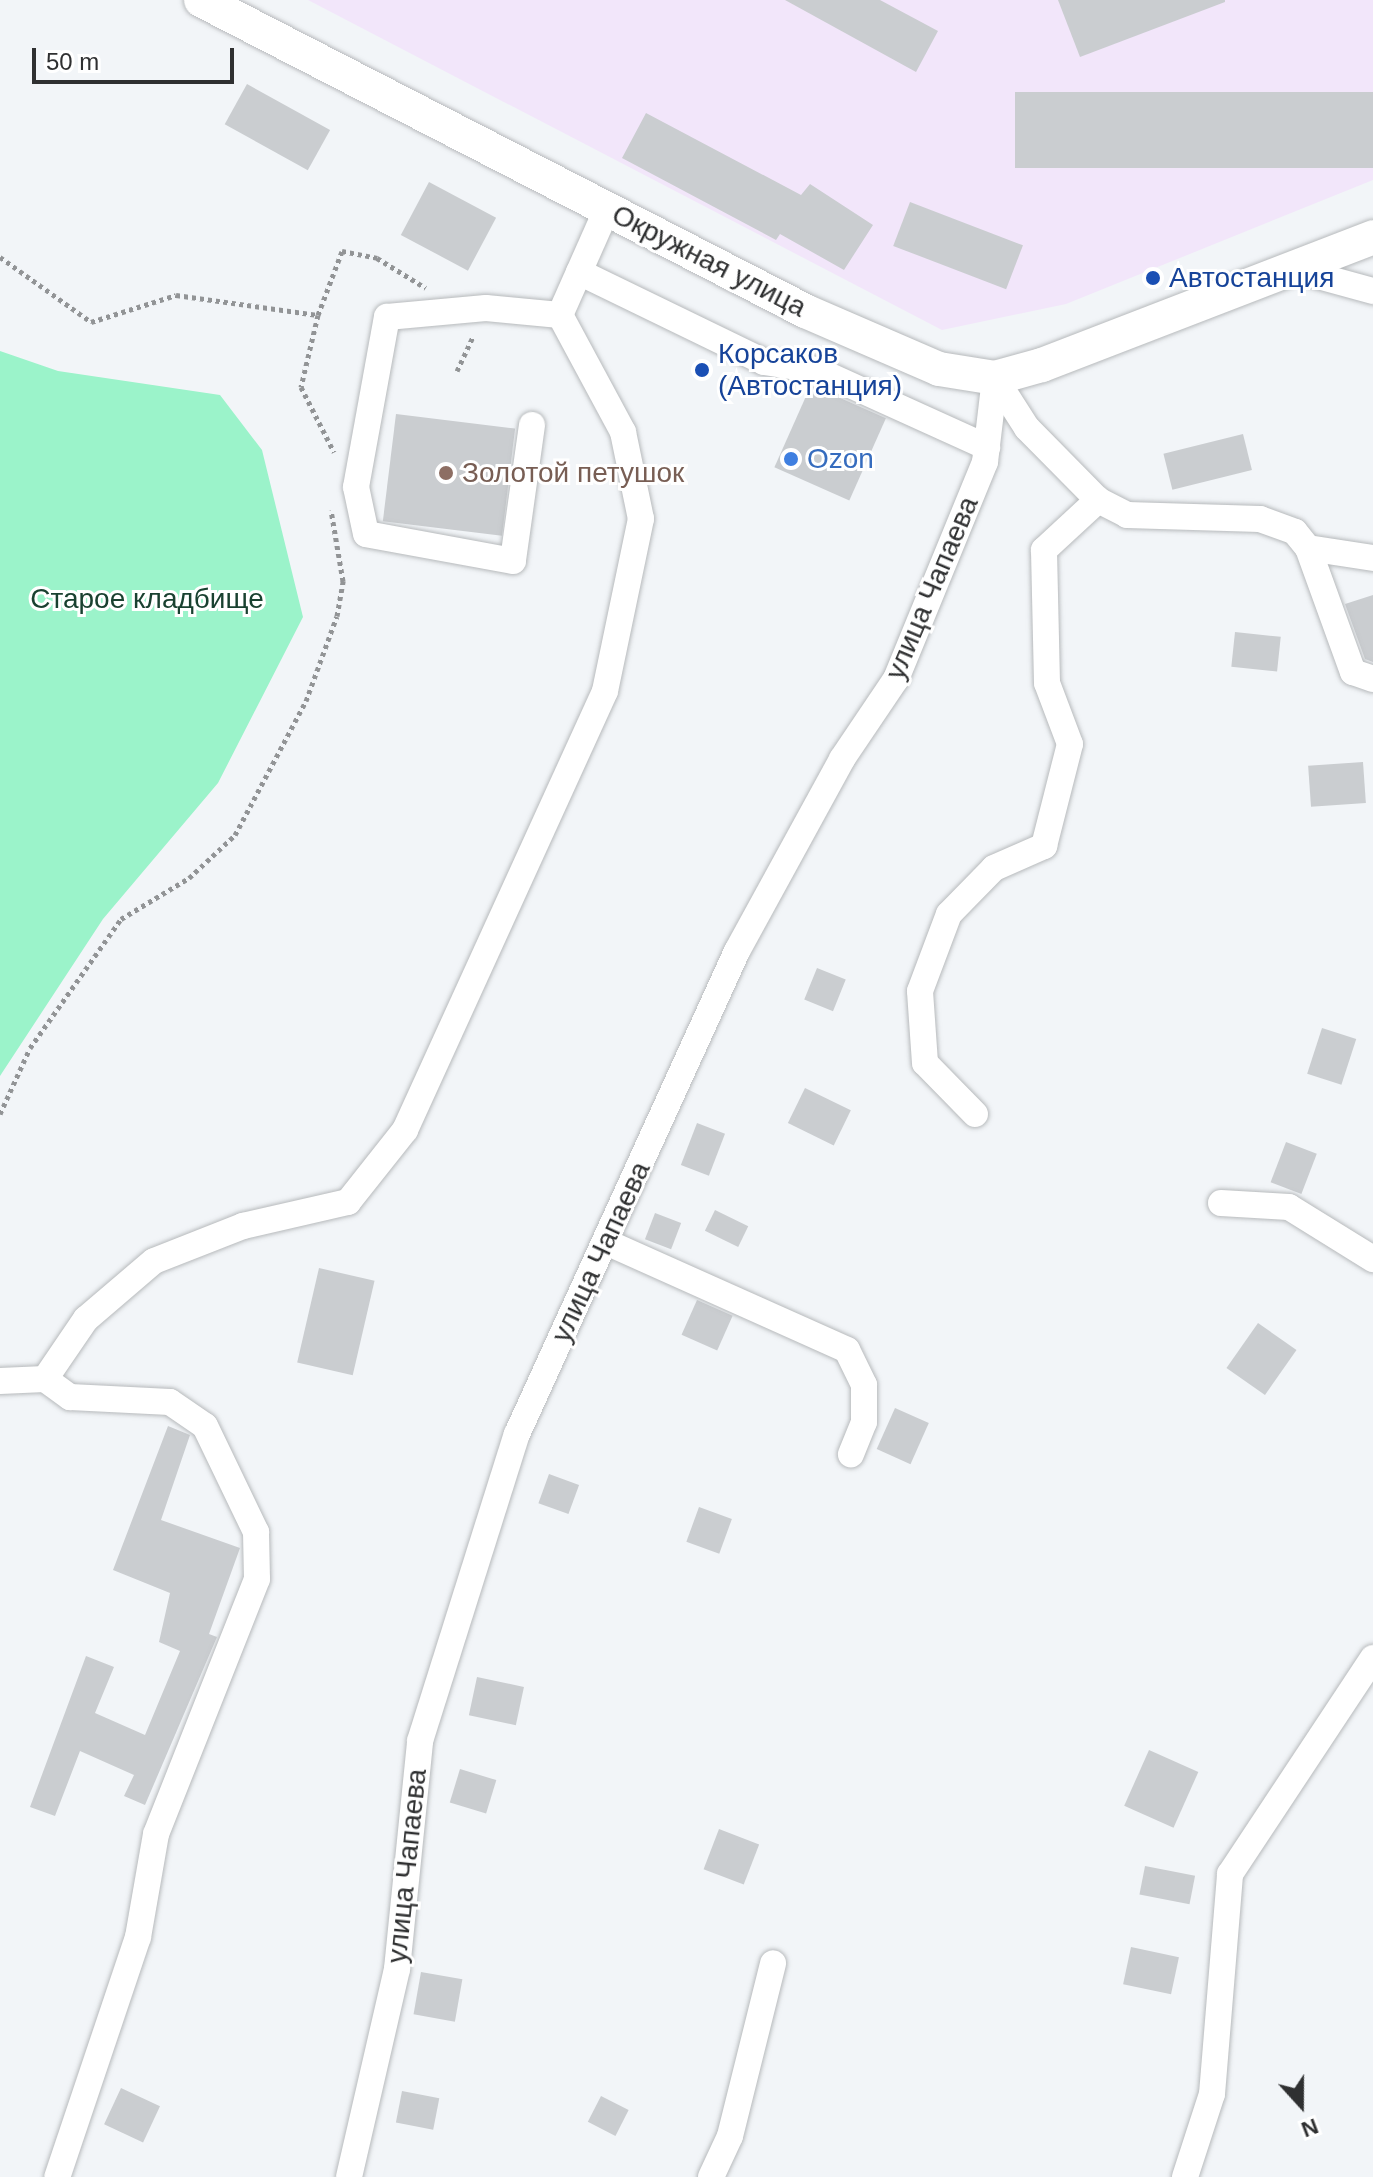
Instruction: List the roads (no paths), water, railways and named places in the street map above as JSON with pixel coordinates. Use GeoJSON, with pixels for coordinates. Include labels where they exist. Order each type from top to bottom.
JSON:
{"type":"FeatureCollection","features":[{"type":"Feature","properties":{"kind":"main road","name":"Окружная улица"},"geometry":{"type":"LineString","coordinates":[[201,0],[805,311],[939,369],[995,378],[1296,270],[1373,237]]}},
{"type":"Feature","properties":{"kind":"street"},"geometry":{"type":"LineString","coordinates":[[560,315],[607,209]]}},
{"type":"Feature","properties":{"kind":"street"},"geometry":{"type":"LineString","coordinates":[[1296,270],[1373,291]]}},
{"type":"Feature","properties":{"kind":"street"},"geometry":{"type":"LineString","coordinates":[[579,272],[764,362],[817,370],[987,447]]}},
{"type":"Feature","properties":{"kind":"street"},"geometry":{"type":"LineString","coordinates":[[532,425],[513,561],[366,534],[356,487],[387,317],[486,308],[560,315]]}},
{"type":"Feature","properties":{"kind":"street"},"geometry":{"type":"LineString","coordinates":[[45,1379],[86,1319],[154,1261],[243,1226],[348,1202],[405,1130],[605,691],[641,519],[623,432],[560,315]]}},
{"type":"Feature","properties":{"kind":"street"},"geometry":{"type":"LineString","coordinates":[[995,378],[1027,428],[1098,500],[1127,515],[1260,519],[1295,532],[1308,548],[1353,672],[1373,679]]}},
{"type":"Feature","properties":{"kind":"street","name":"улица Чапаева"},"geometry":{"type":"LineString","coordinates":[[359,2170],[397,1969],[420,1741],[517,1434],[737,951],[842,759],[896,679],[987,447],[995,378]]}},
{"type":"Feature","properties":{"kind":"street"},"geometry":{"type":"LineString","coordinates":[[975,1114],[925,1063],[920,991],[949,914],[994,868],[1044,846],[1070,744],[1047,683],[1044,550],[1098,500]]}},
{"type":"Feature","properties":{"kind":"street"},"geometry":{"type":"LineString","coordinates":[[1308,548],[1373,558]]}},
{"type":"Feature","properties":{"kind":"street"},"geometry":{"type":"LineString","coordinates":[[1221,1203],[1289,1207],[1373,1259]]}},
{"type":"Feature","properties":{"kind":"street"},"geometry":{"type":"LineString","coordinates":[[606,1242],[847,1350],[864,1385],[864,1422],[851,1454]]}},
{"type":"Feature","properties":{"kind":"street"},"geometry":{"type":"LineString","coordinates":[[0,1381],[45,1379],[70,1397],[170,1402],[205,1426],[256,1532],[257,1579],[156,1834],[138,1937],[57,2177]]}},
{"type":"Feature","properties":{"kind":"street"},"geometry":{"type":"LineString","coordinates":[[1185,2177],[1212,2094],[1230,1874],[1373,1658]]}},
{"type":"Feature","properties":{"kind":"street"},"geometry":{"type":"LineString","coordinates":[[711,2177],[730,2136],[773,1963]]}},
{"type":"Feature","properties":{"kind":"place","name":"Автостанция"},"geometry":{"type":"Point","coordinates":[1153,278]}},
{"type":"Feature","properties":{"kind":"place","name":"Корсаков (Автостанция)"},"geometry":{"type":"Point","coordinates":[702,370]}},
{"type":"Feature","properties":{"kind":"place","name":"Ozon"},"geometry":{"type":"Point","coordinates":[791,459]}},
{"type":"Feature","properties":{"kind":"place","name":"Золотой петушок"},"geometry":{"type":"Point","coordinates":[446,473]}},
{"type":"Feature","properties":{"kind":"park label","name":"Старое кладбище"},"geometry":{"type":"Point","coordinates":[147,599]}}]}
